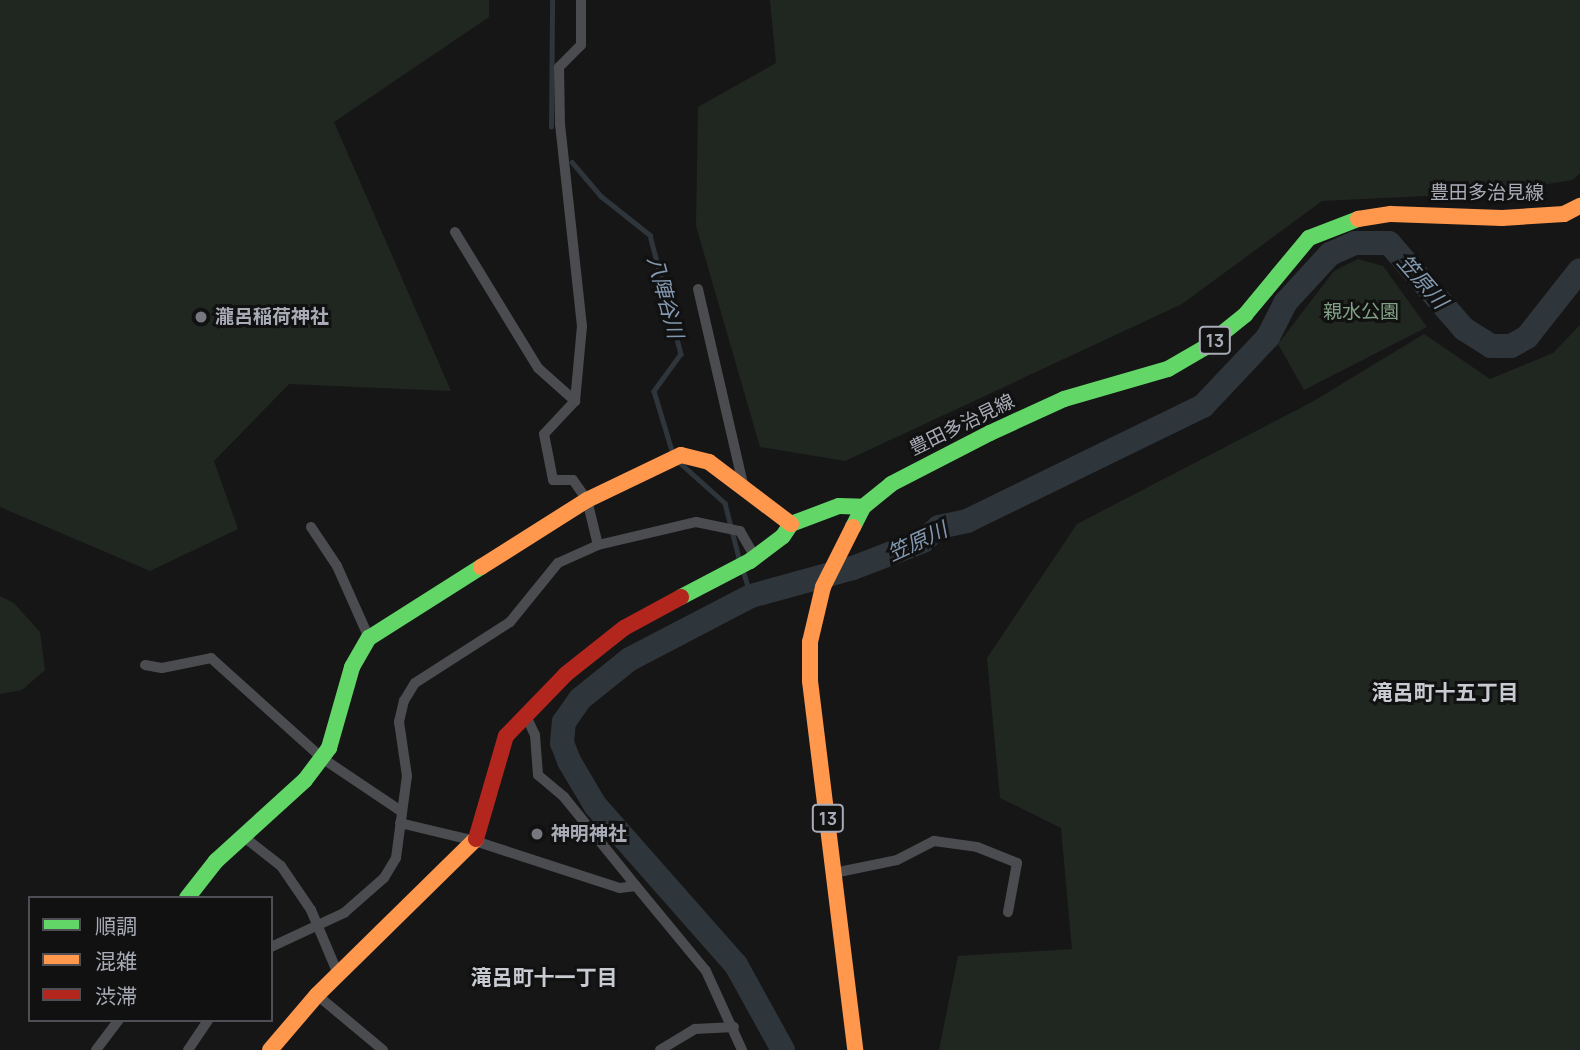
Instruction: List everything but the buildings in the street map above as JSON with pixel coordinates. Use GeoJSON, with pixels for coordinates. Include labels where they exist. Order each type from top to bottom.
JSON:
{"type":"FeatureCollection","features":[{"type":"Feature","properties":{"kind":"street"},"geometry":{"type":"LineString","coordinates":[[581,0],[581,44],[559,67],[559,124],[582,326],[575,401],[544,434],[553,480],[573,480],[587,500],[598,545]]}},
{"type":"Feature","properties":{"kind":"street","name":"豊田多治見線"},"geometry":{"type":"LineString","coordinates":[[863,507],[891,484],[1064,399],[1168,369],[1204,348],[1245,315],[1309,238],[1346,221],[1391,214],[1502,218],[1564,214],[1580,206]]}},
{"type":"Feature","properties":{"kind":"street"},"geometry":{"type":"LineString","coordinates":[[456,232],[538,368],[575,401]]}},
{"type":"Feature","properties":{"kind":"street"},"geometry":{"type":"LineString","coordinates":[[698,289],[743,484]]}},
{"type":"Feature","properties":{"kind":"street"},"geometry":{"type":"LineString","coordinates":[[189,896],[216,860],[244,837],[330,748],[352,667],[369,638],[587,500],[681,455],[709,462],[743,484],[790,524]]}},
{"type":"Feature","properties":{"kind":"street"},"geometry":{"type":"LineString","coordinates":[[270,1050],[317,995],[475,841],[506,736],[527,718],[566,674],[624,628],[746,562],[790,524],[839,506],[863,507]]}},
{"type":"Feature","properties":{"kind":"street","name":"13"},"geometry":{"type":"LineString","coordinates":[[855,1050],[810,681],[810,642],[823,587],[855,529],[863,507]]}},
{"type":"Feature","properties":{"kind":"street"},"geometry":{"type":"LineString","coordinates":[[273,946],[319,927],[344,913],[384,878],[396,858],[407,776],[399,722],[415,683],[510,622],[558,563],[598,545],[696,522],[740,531],[746,562]]}},
{"type":"Feature","properties":{"kind":"street"},"geometry":{"type":"LineString","coordinates":[[311,527],[337,566],[369,638]]}},
{"type":"Feature","properties":{"kind":"street"},"geometry":{"type":"LineString","coordinates":[[145,665],[162,668],[211,659],[322,758],[401,817],[566,873],[620,888],[636,886]]}},
{"type":"Feature","properties":{"kind":"street"},"geometry":{"type":"LineString","coordinates":[[527,718],[535,735],[538,775],[564,797],[706,971],[734,1027],[742,1050]]}},
{"type":"Feature","properties":{"kind":"street"},"geometry":{"type":"LineString","coordinates":[[244,837],[281,866],[319,927],[338,974]]}},
{"type":"Feature","properties":{"kind":"street"},"geometry":{"type":"LineString","coordinates":[[834,873],[897,860],[934,841],[967,845],[1017,863],[1008,912]]}},
{"type":"Feature","properties":{"kind":"street"},"geometry":{"type":"LineString","coordinates":[[317,995],[383,1050]]}},
{"type":"Feature","properties":{"kind":"street"},"geometry":{"type":"LineString","coordinates":[[96,1050],[117,1022]]}},
{"type":"Feature","properties":{"kind":"street"},"geometry":{"type":"LineString","coordinates":[[188,1050],[207,1022]]}},
{"type":"Feature","properties":{"kind":"street"},"geometry":{"type":"LineString","coordinates":[[660,1050],[695,1029],[734,1027]]}},
{"type":"Feature","properties":{"kind":"green space"},"geometry":{"type":"Polygon","coordinates":[[[0,0],[489,0],[489,17],[334,122],[451,391],[289,384],[214,461],[238,529],[150,571],[0,507],[0,0]]]}},
{"type":"Feature","properties":{"kind":"green space"},"geometry":{"type":"Polygon","coordinates":[[[770,0],[1580,0],[1580,173],[1573,180],[1487,193],[1322,201],[1182,304],[845,461],[760,447],[696,226],[698,107],[776,63],[770,0]]]}},
{"type":"Feature","properties":{"kind":"green space","name":"親水公園"},"geometry":{"type":"Polygon","coordinates":[[[1358,259],[1383,266],[1427,327],[1304,390],[1278,344],[1334,271],[1358,259]]]}},
{"type":"Feature","properties":{"kind":"green space"},"geometry":{"type":"Polygon","coordinates":[[[1580,325],[1580,1050],[939,1050],[958,956],[1072,949],[1061,828],[1000,798],[987,658],[1077,524],[1312,402],[1424,334],[1490,379],[1553,353],[1580,325]]]}},
{"type":"Feature","properties":{"kind":"green space"},"geometry":{"type":"Polygon","coordinates":[[[0,596],[14,603],[40,632],[45,670],[22,690],[0,694],[0,596]]]}},
{"type":"Feature","properties":{"kind":"waterway","name":"八陣谷川"},"geometry":{"type":"LineString","coordinates":[[551,127],[552,0]]}},
{"type":"Feature","properties":{"kind":"waterway","name":"八陣谷川"},"geometry":{"type":"LineString","coordinates":[[572,162],[601,196],[650,235],[681,354],[654,391],[673,454]]}},
{"type":"Feature","properties":{"kind":"waterway","name":"笠原川"},"geometry":{"type":"LineString","coordinates":[[783,1050],[736,965],[595,805],[569,761],[562,743],[564,722],[580,699],[630,659],[751,596],[853,568],[923,541],[939,527],[967,521],[1203,406],[1268,337],[1285,303],[1330,254],[1355,243],[1389,243],[1464,329],[1491,346],[1511,346],[1527,337],[1580,270]]}},
{"type":"Feature","properties":{"kind":"waterway","name":"八陣谷川"},"geometry":{"type":"LineString","coordinates":[[678,461],[725,503],[740,562]]}},
{"type":"Feature","properties":{"kind":"waterway","name":"八陣谷川"},"geometry":{"type":"LineString","coordinates":[[743,570],[751,596]]}},
{"type":"Feature","properties":{"kind":"traffic: fast"},"geometry":{"type":"LineString","coordinates":[[853,527],[863,507],[891,484],[990,433],[1064,399],[1168,369],[1204,348],[1245,315],[1309,238],[1358,219]]}},
{"type":"Feature","properties":{"kind":"traffic: fast"},"geometry":{"type":"LineString","coordinates":[[681,597],[750,561],[783,536],[791,524],[839,506],[863,507]]}},
{"type":"Feature","properties":{"kind":"traffic: fast"},"geometry":{"type":"LineString","coordinates":[[189,896],[216,861],[305,780],[329,748],[352,667],[369,638],[481,567]]}},
{"type":"Feature","properties":{"kind":"traffic: slow"},"geometry":{"type":"LineString","coordinates":[[1358,219],[1391,214],[1502,218],[1564,214],[1580,206]]}},
{"type":"Feature","properties":{"kind":"traffic: slow"},"geometry":{"type":"LineString","coordinates":[[481,567],[587,500],[681,455],[709,462],[791,524]]}},
{"type":"Feature","properties":{"kind":"traffic: slow"},"geometry":{"type":"LineString","coordinates":[[853,527],[823,587],[810,642],[810,681],[855,1050]]}},
{"type":"Feature","properties":{"kind":"traffic: slow"},"geometry":{"type":"LineString","coordinates":[[270,1050],[317,995],[476,839]]}},
{"type":"Feature","properties":{"kind":"traffic: jam"},"geometry":{"type":"LineString","coordinates":[[476,839],[506,736],[566,674],[624,628],[681,597]]}},
{"type":"Feature","properties":{"kind":"place","name":"瀧呂稲荷神社"},"geometry":{"type":"Point","coordinates":[201,317]}},
{"type":"Feature","properties":{"kind":"place","name":"神明神社"},"geometry":{"type":"Point","coordinates":[537,834]}},
{"type":"Feature","properties":{"kind":"district","name":"滝呂町十五丁目"},"geometry":{"type":"Point","coordinates":[1445,692]}},
{"type":"Feature","properties":{"kind":"district","name":"滝呂町十一丁目"},"geometry":{"type":"Point","coordinates":[544,977]}}]}
